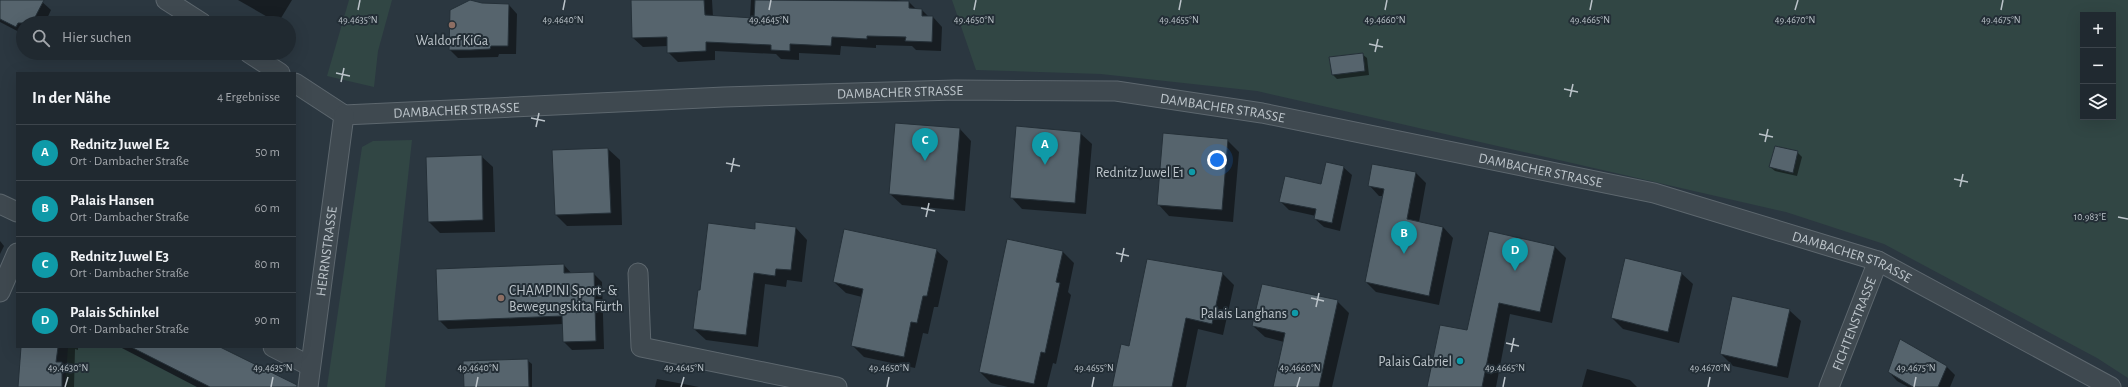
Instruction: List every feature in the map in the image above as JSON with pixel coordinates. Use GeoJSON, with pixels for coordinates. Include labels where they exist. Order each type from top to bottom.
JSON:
{"type":"FeatureCollection","features":[{"type":"Feature","properties":{"kind":"street"},"geometry":{"type":"LineString","coordinates":[[166,0],[191,16]]}},
{"type":"Feature","properties":{"kind":"street"},"geometry":{"type":"LineString","coordinates":[[260,60],[278,72]]}},
{"type":"Feature","properties":{"kind":"street"},"geometry":{"type":"LineString","coordinates":[[296,84],[344,115]]}},
{"type":"Feature","properties":{"kind":"street","name":"DAMBACHER STRASSE"},"geometry":{"type":"LineString","coordinates":[[344,115],[724,97],[955,90],[1116,91],[1262,113],[1654,193],[1878,261],[2111,387]]}},
{"type":"Feature","properties":{"kind":"street","name":"HERRNSTRASSE"},"geometry":{"type":"LineString","coordinates":[[308,387],[344,115]]}},
{"type":"Feature","properties":{"kind":"street"},"geometry":{"type":"LineString","coordinates":[[0,204],[16,212]]}},
{"type":"Feature","properties":{"kind":"street"},"geometry":{"type":"LineString","coordinates":[[0,292],[16,256]]}},
{"type":"Feature","properties":{"kind":"street","name":"FICHTENSTRASSE"},"geometry":{"type":"LineString","coordinates":[[1829,387],[1878,261]]}},
{"type":"Feature","properties":{"kind":"street"},"geometry":{"type":"LineString","coordinates":[[638,273],[641,347],[799,383],[837,387]]}},
{"type":"Feature","properties":{"kind":"street"},"geometry":{"type":"LineString","coordinates":[[275,348],[310,366]]}},
{"type":"Feature","properties":{"kind":"green space"},"geometry":{"type":"Polygon","coordinates":[[[349,0],[392,0],[378,51],[374,87],[327,76],[349,0]]]}},
{"type":"Feature","properties":{"kind":"green space"},"geometry":{"type":"Polygon","coordinates":[[[952,0],[2128,0],[2128,378],[2097,358],[1884,244],[1786,212],[1257,91],[1101,74],[976,70],[952,0]]]}},
{"type":"Feature","properties":{"kind":"green space"},"geometry":{"type":"Polygon","coordinates":[[[412,140],[385,387],[327,387],[362,147],[373,141],[412,140]]]}},
{"type":"Feature","properties":{"kind":"green space"},"geometry":{"type":"Polygon","coordinates":[[[68,348],[122,348],[197,387],[65,387],[68,348]]]}},
{"type":"Feature","properties":{"kind":"building"},"geometry":{"type":"Polygon","coordinates":[[[0,0],[44,0],[36,16],[16,16],[16,27],[0,19],[0,0]]]}},
{"type":"Feature","properties":{"kind":"building"},"geometry":{"type":"Polygon","coordinates":[[[470,0],[482,3],[509,4],[508,46],[491,46],[490,49],[449,50],[450,10],[470,0]]]}},
{"type":"Feature","properties":{"kind":"building"},"geometry":{"type":"Polygon","coordinates":[[[631,0],[704,0],[705,15],[754,18],[755,0],[909,1],[909,8],[922,9],[922,16],[933,16],[932,42],[905,41],[906,37],[867,36],[867,39],[832,37],[831,46],[790,44],[790,51],[771,50],[771,45],[706,42],[706,51],[667,53],[667,37],[632,38],[631,0]]]}},
{"type":"Feature","properties":{"kind":"building"},"geometry":{"type":"Polygon","coordinates":[[[1363,53],[1365,71],[1332,75],[1329,57],[1363,53]]]}},
{"type":"Feature","properties":{"kind":"building"},"geometry":{"type":"Polygon","coordinates":[[[895,123],[960,128],[954,200],[889,194],[895,123]]]}},
{"type":"Feature","properties":{"kind":"building"},"geometry":{"type":"Polygon","coordinates":[[[1016,126],[1081,132],[1075,203],[1010,198],[1016,126]]]}},
{"type":"Feature","properties":{"kind":"building","name":"Rednitz Juwel E1"},"geometry":{"type":"Polygon","coordinates":[[[1163,133],[1228,139],[1222,210],[1157,205],[1163,133]]]}},
{"type":"Feature","properties":{"kind":"building"},"geometry":{"type":"Polygon","coordinates":[[[1775,146],[1798,151],[1793,173],[1769,167],[1775,146]]]}},
{"type":"Feature","properties":{"kind":"building"},"geometry":{"type":"Polygon","coordinates":[[[608,148],[611,213],[555,215],[552,150],[608,148]]]}},
{"type":"Feature","properties":{"kind":"building"},"geometry":{"type":"Polygon","coordinates":[[[482,155],[483,220],[428,222],[426,157],[482,155]]]}},
{"type":"Feature","properties":{"kind":"building"},"geometry":{"type":"Polygon","coordinates":[[[1326,162],[1344,166],[1332,223],[1314,219],[1316,209],[1279,202],[1285,176],[1321,184],[1326,162]]]}},
{"type":"Feature","properties":{"kind":"building"},"geometry":{"type":"Polygon","coordinates":[[[1372,164],[1416,172],[1407,219],[1443,227],[1429,296],[1365,282],[1384,189],[1368,186],[1372,164]]]}},
{"type":"Feature","properties":{"kind":"building"},"geometry":{"type":"Polygon","coordinates":[[[755,222],[796,227],[791,270],[776,269],[775,276],[754,273],[746,335],[693,329],[698,290],[700,290],[708,223],[755,229],[755,222]]]}},
{"type":"Feature","properties":{"kind":"building"},"geometry":{"type":"Polygon","coordinates":[[[844,229],[937,249],[927,296],[923,296],[917,323],[911,322],[904,357],[851,346],[863,289],[833,282],[844,229]]]}},
{"type":"Feature","properties":{"kind":"building"},"geometry":{"type":"Polygon","coordinates":[[[1489,231],[1555,246],[1540,312],[1499,303],[1482,387],[1427,387],[1440,325],[1467,330],[1489,231]]]}},
{"type":"Feature","properties":{"kind":"building"},"geometry":{"type":"Polygon","coordinates":[[[1007,239],[1063,251],[1056,282],[1060,283],[1045,353],[1041,352],[1034,384],[979,372],[1007,239]]]}},
{"type":"Feature","properties":{"kind":"building"},"geometry":{"type":"Polygon","coordinates":[[[1625,258],[1682,272],[1668,332],[1611,318],[1625,258]]]}},
{"type":"Feature","properties":{"kind":"building"},"geometry":{"type":"Polygon","coordinates":[[[1147,259],[1223,272],[1212,324],[1186,318],[1172,387],[1112,387],[1121,344],[1129,346],[1147,259]]]}},
{"type":"Feature","properties":{"kind":"building"},"geometry":{"type":"Polygon","coordinates":[[[564,264],[564,273],[594,272],[596,341],[563,342],[562,316],[438,321],[436,269],[564,264]]]}},
{"type":"Feature","properties":{"kind":"building","name":"Palais Langhans"},"geometry":{"type":"Polygon","coordinates":[[[1262,284],[1338,300],[1319,387],[1273,387],[1285,333],[1252,326],[1262,284]]]}},
{"type":"Feature","properties":{"kind":"building"},"geometry":{"type":"Polygon","coordinates":[[[1732,296],[1790,309],[1777,367],[1720,354],[1732,296]]]}},
{"type":"Feature","properties":{"kind":"building"},"geometry":{"type":"Polygon","coordinates":[[[1900,339],[1947,366],[1938,387],[1913,387],[1888,372],[1900,339]]]}},
{"type":"Feature","properties":{"kind":"building"},"geometry":{"type":"Polygon","coordinates":[[[21,348],[58,348],[56,362],[62,362],[62,387],[18,387],[21,348]]]}},
{"type":"Feature","properties":{"kind":"building"},"geometry":{"type":"Polygon","coordinates":[[[133,348],[222,348],[297,385],[297,387],[210,387],[133,348]]]}},
{"type":"Feature","properties":{"kind":"building"},"geometry":{"type":"Polygon","coordinates":[[[528,359],[529,387],[464,387],[463,361],[528,359]]]}},
{"type":"Feature","properties":{"kind":"place","name":"Waldorf KiGa"},"geometry":{"type":"Point","coordinates":[452,25]}},
{"type":"Feature","properties":{"kind":"place","name":"Rednitz Juwel E3"},"geometry":{"type":"Point","coordinates":[925,161]}},
{"type":"Feature","properties":{"kind":"place","name":"Rednitz Juwel E2"},"geometry":{"type":"Point","coordinates":[1045,165]}},
{"type":"Feature","properties":{"kind":"place","name":"Rednitz Juwel E1"},"geometry":{"type":"Point","coordinates":[1192,172]}},
{"type":"Feature","properties":{"kind":"place","name":"Palais Hansen"},"geometry":{"type":"Point","coordinates":[1404,254]}},
{"type":"Feature","properties":{"kind":"place","name":"Palais Schinkel"},"geometry":{"type":"Point","coordinates":[1515,271]}},
{"type":"Feature","properties":{"kind":"place","name":"CHAMPINI Sport- & Bewegungskita Fürth"},"geometry":{"type":"Point","coordinates":[501,298]}},
{"type":"Feature","properties":{"kind":"place","name":"Palais Langhans"},"geometry":{"type":"Point","coordinates":[1295,313]}},
{"type":"Feature","properties":{"kind":"place","name":"Palais Gabriel"},"geometry":{"type":"Point","coordinates":[1460,361]}}]}
